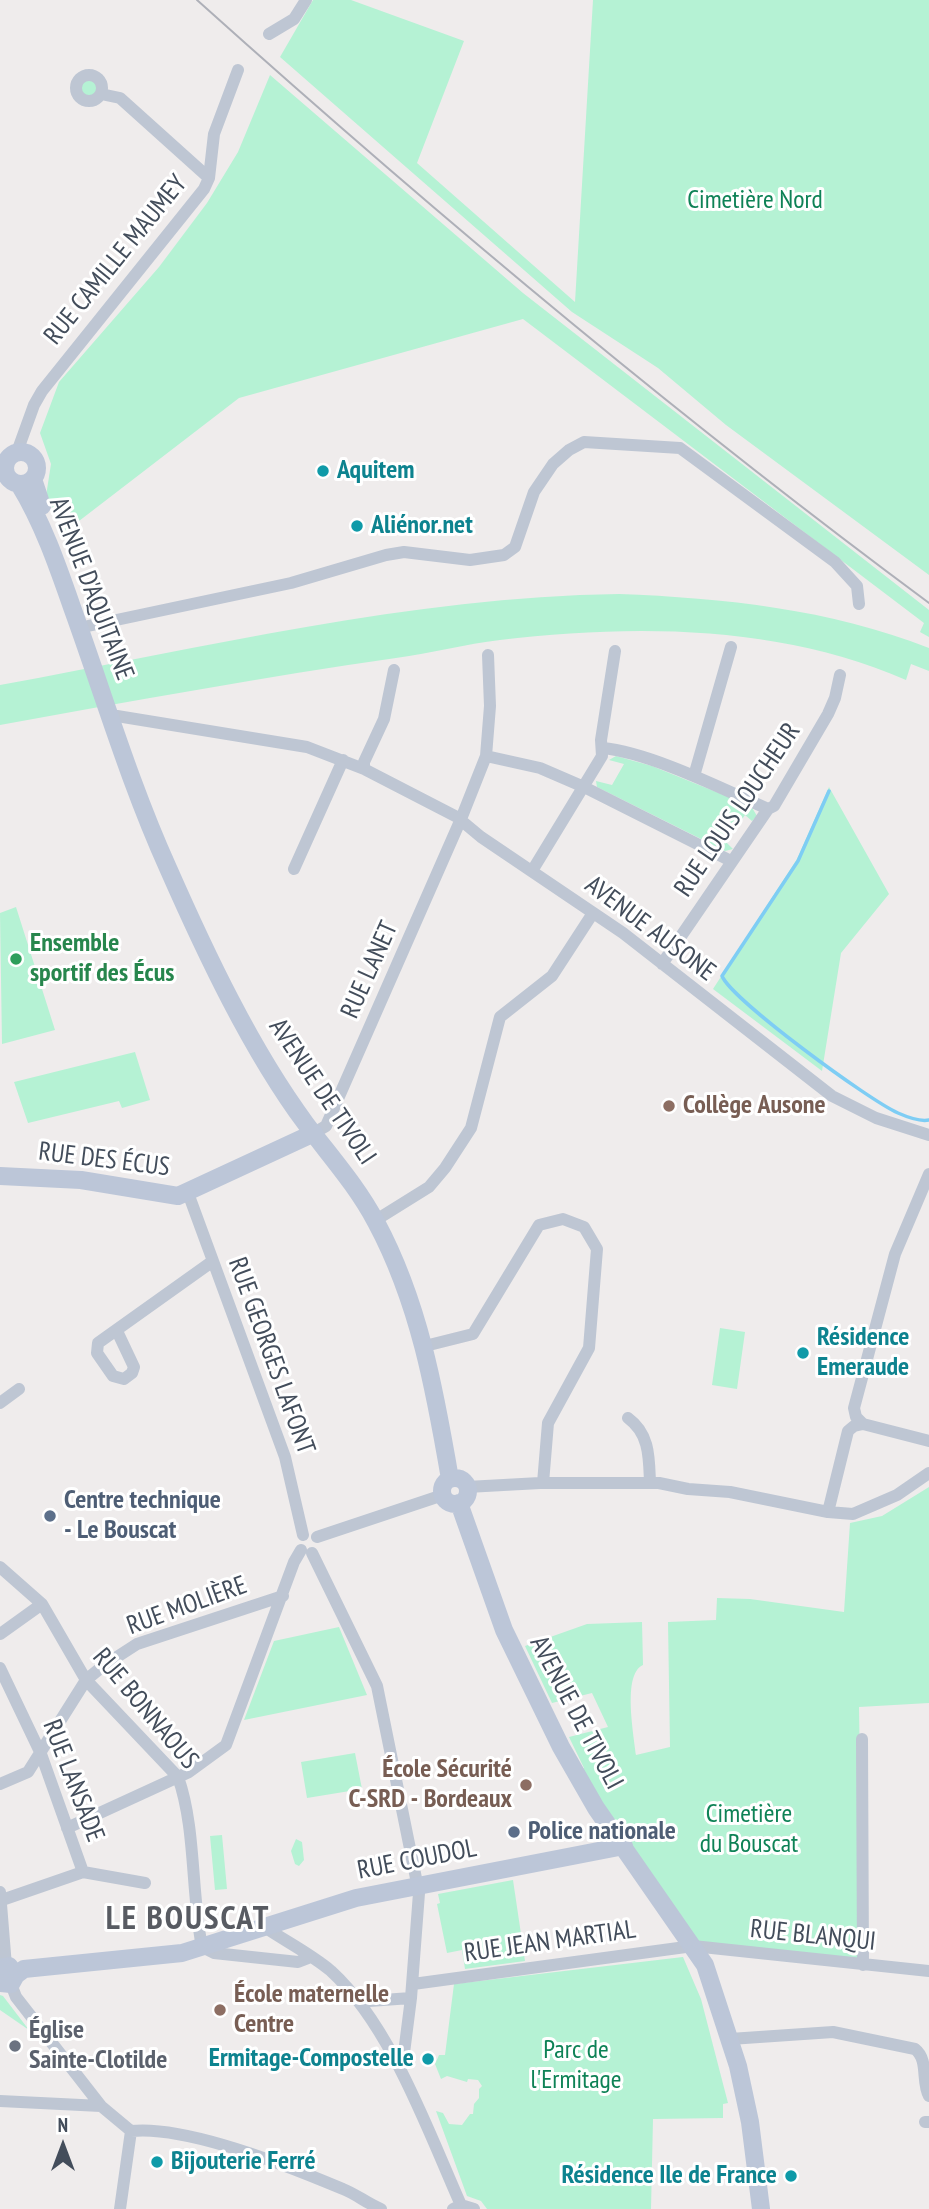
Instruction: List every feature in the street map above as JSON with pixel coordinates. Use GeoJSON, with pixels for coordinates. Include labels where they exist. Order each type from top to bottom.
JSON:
{"type":"FeatureCollection","features":[{"type":"Feature","properties":{"kind":"street"},"geometry":{"type":"LineString","coordinates":[[269,34],[294,19],[306,0]]}},
{"type":"Feature","properties":{"kind":"street","name":"RUE CAMILLE MAUMEY"},"geometry":{"type":"LineString","coordinates":[[10,459],[25,432],[41,391],[167,239],[209,178],[214,134],[238,70]]}},
{"type":"Feature","properties":{"kind":"street"},"geometry":{"type":"LineString","coordinates":[[101,93],[120,98],[209,178]]}},
{"type":"Feature","properties":{"kind":"street"},"geometry":{"type":"LineString","coordinates":[[83,624],[291,583],[404,552],[470,560],[504,555],[514,547],[534,492],[553,464],[569,450],[584,442],[680,448],[835,562],[857,586],[859,604]]}},
{"type":"Feature","properties":{"kind":"street"},"geometry":{"type":"LineString","coordinates":[[10,459],[37,465],[26,481],[10,480],[10,459]]}},
{"type":"Feature","properties":{"kind":"street","name":"AVENUE D'AQUITAINE"},"geometry":{"type":"LineString","coordinates":[[26,481],[103,668]]}},
{"type":"Feature","properties":{"kind":"street","name":"AVENUE D'AQUITAINE"},"geometry":{"type":"LineString","coordinates":[[83,624],[114,715]]}},
{"type":"Feature","properties":{"kind":"street"},"geometry":{"type":"LineString","coordinates":[[694,776],[731,647]]}},
{"type":"Feature","properties":{"kind":"street"},"geometry":{"type":"LineString","coordinates":[[532,871],[602,756],[615,651]]}},
{"type":"Feature","properties":{"kind":"street","name":"RUE LANET"},"geometry":{"type":"LineString","coordinates":[[314,1133],[326,1126],[486,756],[490,706],[488,654]]}},
{"type":"Feature","properties":{"kind":"street","name":"AVENUE DE TIVOLI"},"geometry":{"type":"LineString","coordinates":[[103,668],[112,692],[120,744],[166,864],[225,988],[243,1022],[314,1133],[376,1220],[394,1259],[425,1346],[455,1491],[495,1607],[524,1674],[572,1767],[693,1946],[713,1986],[730,2039],[750,2122],[761,2209]]}},
{"type":"Feature","properties":{"kind":"street"},"geometry":{"type":"LineString","coordinates":[[364,769],[364,762],[384,719],[394,670]]}},
{"type":"Feature","properties":{"kind":"street","name":"RUE LOUIS LOUCHEUR"},"geometry":{"type":"LineString","coordinates":[[662,964],[768,808],[774,806],[828,714],[840,675]]}},
{"type":"Feature","properties":{"kind":"street","name":"AVENUE AUSONE"},"geometry":{"type":"LineString","coordinates":[[114,715],[307,747],[364,769],[461,819],[481,837],[593,913],[662,964],[832,1096],[876,1118],[929,1135]]}},
{"type":"Feature","properties":{"kind":"street"},"geometry":{"type":"LineString","coordinates":[[601,748],[616,750],[694,776],[768,808]]}},
{"type":"Feature","properties":{"kind":"street"},"geometry":{"type":"LineString","coordinates":[[486,756],[540,768],[584,787],[731,862]]}},
{"type":"Feature","properties":{"kind":"street"},"geometry":{"type":"LineString","coordinates":[[294,869],[343,760]]}},
{"type":"Feature","properties":{"kind":"street"},"geometry":{"type":"LineString","coordinates":[[376,1220],[429,1187],[445,1168],[471,1128],[500,1017],[552,976],[593,913]]}},
{"type":"Feature","properties":{"kind":"street","name":"RUE DES ÉCUS"},"geometry":{"type":"LineString","coordinates":[[0,1176],[82,1180],[170,1196],[188,1193],[314,1133]]}},
{"type":"Feature","properties":{"kind":"street"},"geometry":{"type":"LineString","coordinates":[[863,1424],[856,1417],[855,1408],[883,1297],[895,1254],[929,1174]]}},
{"type":"Feature","properties":{"kind":"street","name":"RUE GEORGES LAFONT"},"geometry":{"type":"LineString","coordinates":[[188,1193],[285,1457],[303,1535]]}},
{"type":"Feature","properties":{"kind":"street"},"geometry":{"type":"LineString","coordinates":[[425,1346],[473,1334],[539,1225],[563,1219],[584,1227],[597,1249],[589,1348],[548,1423],[543,1483]]}},
{"type":"Feature","properties":{"kind":"street"},"geometry":{"type":"LineString","coordinates":[[117,1331],[213,1261]]}},
{"type":"Feature","properties":{"kind":"street"},"geometry":{"type":"LineString","coordinates":[[0,1403],[19,1389]]}},
{"type":"Feature","properties":{"kind":"street"},"geometry":{"type":"LineString","coordinates":[[628,1418],[639,1425],[645,1438],[650,1483]]}},
{"type":"Feature","properties":{"kind":"street"},"geometry":{"type":"LineString","coordinates":[[828,1513],[849,1431],[854,1426],[863,1424],[929,1441]]}},
{"type":"Feature","properties":{"kind":"street"},"geometry":{"type":"LineString","coordinates":[[397,2064],[404,2053],[413,1984],[418,1926],[417,1887],[377,1686],[299,1541],[303,1535],[309,1533],[317,1537],[455,1491],[543,1483],[650,1483],[730,1492],[828,1513],[863,1512],[929,1473]]}},
{"type":"Feature","properties":{"kind":"street"},"geometry":{"type":"LineString","coordinates":[[67,1828],[178,1777],[226,1745],[283,1596],[307,1552],[319,1546],[317,1537]]}},
{"type":"Feature","properties":{"kind":"street","name":"RUE BONNAOUS"},"geometry":{"type":"LineString","coordinates":[[0,1567],[42,1604],[86,1680],[178,1777],[186,1797],[194,1906],[202,1947]]}},
{"type":"Feature","properties":{"kind":"street","name":"RUE MOLIÈRE"},"geometry":{"type":"LineString","coordinates":[[0,1784],[29,1772],[86,1680],[137,1644],[283,1596]]}},
{"type":"Feature","properties":{"kind":"street"},"geometry":{"type":"LineString","coordinates":[[0,1634],[42,1604]]}},
{"type":"Feature","properties":{"kind":"street","name":"RUE LANSADE"},"geometry":{"type":"LineString","coordinates":[[0,1668],[41,1754],[83,1872],[1,1896]]}},
{"type":"Feature","properties":{"kind":"street"},"geometry":{"type":"LineString","coordinates":[[862,1739],[863,1965]]}},
{"type":"Feature","properties":{"kind":"street","name":"RUE COUDOL"},"geometry":{"type":"LineString","coordinates":[[202,1947],[356,1898],[624,1846]]}},
{"type":"Feature","properties":{"kind":"street"},"geometry":{"type":"LineString","coordinates":[[83,1872],[145,1883]]}},
{"type":"Feature","properties":{"kind":"street"},"geometry":{"type":"LineString","coordinates":[[1,1896],[6,1975],[16,1997],[101,2106],[131,2132],[150,2130],[234,2150],[344,2189],[373,2208]]}},
{"type":"Feature","properties":{"kind":"street"},"geometry":{"type":"LineString","coordinates":[[263,1926],[330,1970],[362,2005],[397,2064],[463,2208]]}},
{"type":"Feature","properties":{"kind":"street","name":"RUE BLANQUI"},"geometry":{"type":"LineString","coordinates":[[693,1946],[929,1972]]}},
{"type":"Feature","properties":{"kind":"street","name":"RUE JEAN MARTIAL"},"geometry":{"type":"LineString","coordinates":[[413,1984],[693,1946]]}},
{"type":"Feature","properties":{"kind":"street"},"geometry":{"type":"LineString","coordinates":[[6,1975],[24,1969],[182,1953],[202,1947],[214,1953],[298,1962],[311,1957]]}},
{"type":"Feature","properties":{"kind":"street"},"geometry":{"type":"LineString","coordinates":[[362,2005],[369,2001],[411,1998]]}},
{"type":"Feature","properties":{"kind":"street"},"geometry":{"type":"LineString","coordinates":[[730,2039],[834,2032],[906,2047],[920,2053],[923,2059],[925,2088],[929,2096]]}},
{"type":"Feature","properties":{"kind":"street"},"geometry":{"type":"LineString","coordinates":[[0,2101],[101,2106]]}},
{"type":"Feature","properties":{"kind":"street"},"geometry":{"type":"LineString","coordinates":[[120,2209],[131,2132]]}},
{"type":"Feature","properties":{"kind":"green space","name":"Cimetière Nord"},"geometry":{"type":"Polygon","coordinates":[[[313,0],[351,0],[464,41],[417,163],[575,302],[593,0],[929,0],[929,575],[726,425],[658,368],[572,312],[280,57],[313,0]]]}},
{"type":"Feature","properties":{"kind":"green space"},"geometry":{"type":"Polygon","coordinates":[[[270,75],[523,293],[929,610],[929,637],[920,632],[924,623],[523,319],[239,398],[66,531],[46,496],[51,464],[40,433],[59,382],[159,267],[207,203],[238,152],[270,75]]]}},
{"type":"Feature","properties":{"kind":"green space"},"geometry":{"type":"Polygon","coordinates":[[[89,79],[95,82],[98,88],[95,94],[89,97],[83,94],[80,88],[83,82],[89,79]]]}},
{"type":"Feature","properties":{"kind":"green space"},"geometry":{"type":"Polygon","coordinates":[[[619,594],[737,603],[854,624],[929,648],[929,671],[911,664],[906,680],[858,662],[808,648],[706,633],[655,631],[551,635],[487,642],[297,673],[0,725],[0,685],[385,614],[541,597],[619,594]]]}},
{"type":"Feature","properties":{"kind":"green space"},"geometry":{"type":"Polygon","coordinates":[[[616,756],[652,766],[751,806],[757,816],[752,821],[745,815],[726,842],[733,849],[725,851],[597,787],[596,781],[612,785],[624,764],[609,760],[616,756]]]}},
{"type":"Feature","properties":{"kind":"green space"},"geometry":{"type":"Polygon","coordinates":[[[829,787],[889,894],[841,953],[822,1071],[713,989],[797,859],[829,787]]]}},
{"type":"Feature","properties":{"kind":"green space","name":"Ensemble sportif des Écus"},"geometry":{"type":"Polygon","coordinates":[[[16,907],[55,1030],[2,1044],[0,913],[16,907]]]}},
{"type":"Feature","properties":{"kind":"green space"},"geometry":{"type":"Polygon","coordinates":[[[135,1052],[150,1100],[122,1108],[119,1101],[28,1123],[14,1082],[135,1052]]]}},
{"type":"Feature","properties":{"kind":"green space"},"geometry":{"type":"Polygon","coordinates":[[[720,1328],[745,1332],[737,1389],[712,1385],[720,1328]]]}},
{"type":"Feature","properties":{"kind":"green space","name":"Cimetière du Bouscat"},"geometry":{"type":"Polygon","coordinates":[[[929,1487],[929,1703],[859,1707],[863,1965],[693,1946],[575,1773],[584,1768],[569,1737],[608,1727],[592,1693],[552,1703],[525,1646],[587,1624],[642,1622],[643,1665],[633,1680],[631,1692],[636,1755],[670,1747],[668,1622],[716,1620],[717,1598],[750,1599],[844,1612],[850,1523],[882,1516],[929,1487]]]}},
{"type":"Feature","properties":{"kind":"green space"},"geometry":{"type":"Polygon","coordinates":[[[339,1627],[367,1695],[244,1720],[274,1641],[339,1627]]]}},
{"type":"Feature","properties":{"kind":"green space"},"geometry":{"type":"Polygon","coordinates":[[[355,1753],[362,1789],[307,1798],[301,1762],[355,1753]]]}},
{"type":"Feature","properties":{"kind":"green space"},"geometry":{"type":"Polygon","coordinates":[[[222,1835],[227,1889],[215,1890],[210,1836],[222,1835]]]}},
{"type":"Feature","properties":{"kind":"green space"},"geometry":{"type":"Polygon","coordinates":[[[296,1839],[302,1842],[304,1860],[299,1866],[295,1864],[291,1851],[296,1839]]]}},
{"type":"Feature","properties":{"kind":"green space"},"geometry":{"type":"Polygon","coordinates":[[[513,1880],[525,1961],[465,1969],[462,1950],[447,1953],[437,1904],[440,1903],[438,1894],[513,1880]]]}},
{"type":"Feature","properties":{"kind":"green space","name":"Parc de l'Ermitage"},"geometry":{"type":"Polygon","coordinates":[[[683,1957],[701,1999],[728,2103],[723,2104],[723,2118],[653,2119],[651,2209],[487,2209],[481,2201],[467,2196],[436,2111],[443,2113],[449,2124],[462,2125],[470,2114],[473,2114],[474,2104],[479,2098],[479,2089],[482,2086],[478,2080],[468,2079],[467,2082],[447,2076],[441,2079],[435,2064],[439,2055],[445,2055],[454,1984],[683,1957]]]}},
{"type":"Feature","properties":{"kind":"green space"},"geometry":{"type":"Polygon","coordinates":[[[0,1995],[3,1996],[29,2030],[0,2010],[0,1995]]]}},
{"type":"Feature","properties":{"kind":"waterway"},"geometry":{"type":"LineString","coordinates":[[829,791],[798,861],[722,976],[731,988],[775,1027],[860,1090],[902,1115],[917,1120],[929,1120]]}},
{"type":"Feature","properties":{"kind":"tram line"},"geometry":{"type":"LineString","coordinates":[[197,0],[375,157],[556,310],[740,459],[929,603]]}},
{"type":"Feature","properties":{"kind":"place","name":"Aquitem"},"geometry":{"type":"Point","coordinates":[323,471]}},
{"type":"Feature","properties":{"kind":"place","name":"Aliénor.net"},"geometry":{"type":"Point","coordinates":[357,526]}},
{"type":"Feature","properties":{"kind":"place","name":"Ensemble sportif des Écus"},"geometry":{"type":"Point","coordinates":[16,959]}},
{"type":"Feature","properties":{"kind":"place","name":"Collège Ausone"},"geometry":{"type":"Point","coordinates":[669,1106]}},
{"type":"Feature","properties":{"kind":"place","name":"Résidence Emeraude"},"geometry":{"type":"Point","coordinates":[803,1353]}},
{"type":"Feature","properties":{"kind":"place","name":"Centre technique - Le Bouscat"},"geometry":{"type":"Point","coordinates":[50,1516]}},
{"type":"Feature","properties":{"kind":"place","name":"École Sécurité C-SRD - Bordeaux"},"geometry":{"type":"Point","coordinates":[526,1785]}},
{"type":"Feature","properties":{"kind":"place","name":"Police nationale"},"geometry":{"type":"Point","coordinates":[514,1832]}},
{"type":"Feature","properties":{"kind":"place","name":"École maternelle Centre"},"geometry":{"type":"Point","coordinates":[220,2010]}},
{"type":"Feature","properties":{"kind":"place","name":"Église Sainte-Clotilde"},"geometry":{"type":"Point","coordinates":[15,2046]}},
{"type":"Feature","properties":{"kind":"place","name":"Ermitage-Compostelle"},"geometry":{"type":"Point","coordinates":[428,2059]}},
{"type":"Feature","properties":{"kind":"place","name":"Bijouterie Ferré"},"geometry":{"type":"Point","coordinates":[157,2162]}},
{"type":"Feature","properties":{"kind":"place","name":"Résidence Ile de France"},"geometry":{"type":"Point","coordinates":[791,2176]}},
{"type":"Feature","properties":{"kind":"district","name":"LE BOUSCAT"},"geometry":{"type":"Point","coordinates":[188,1920]}}]}
